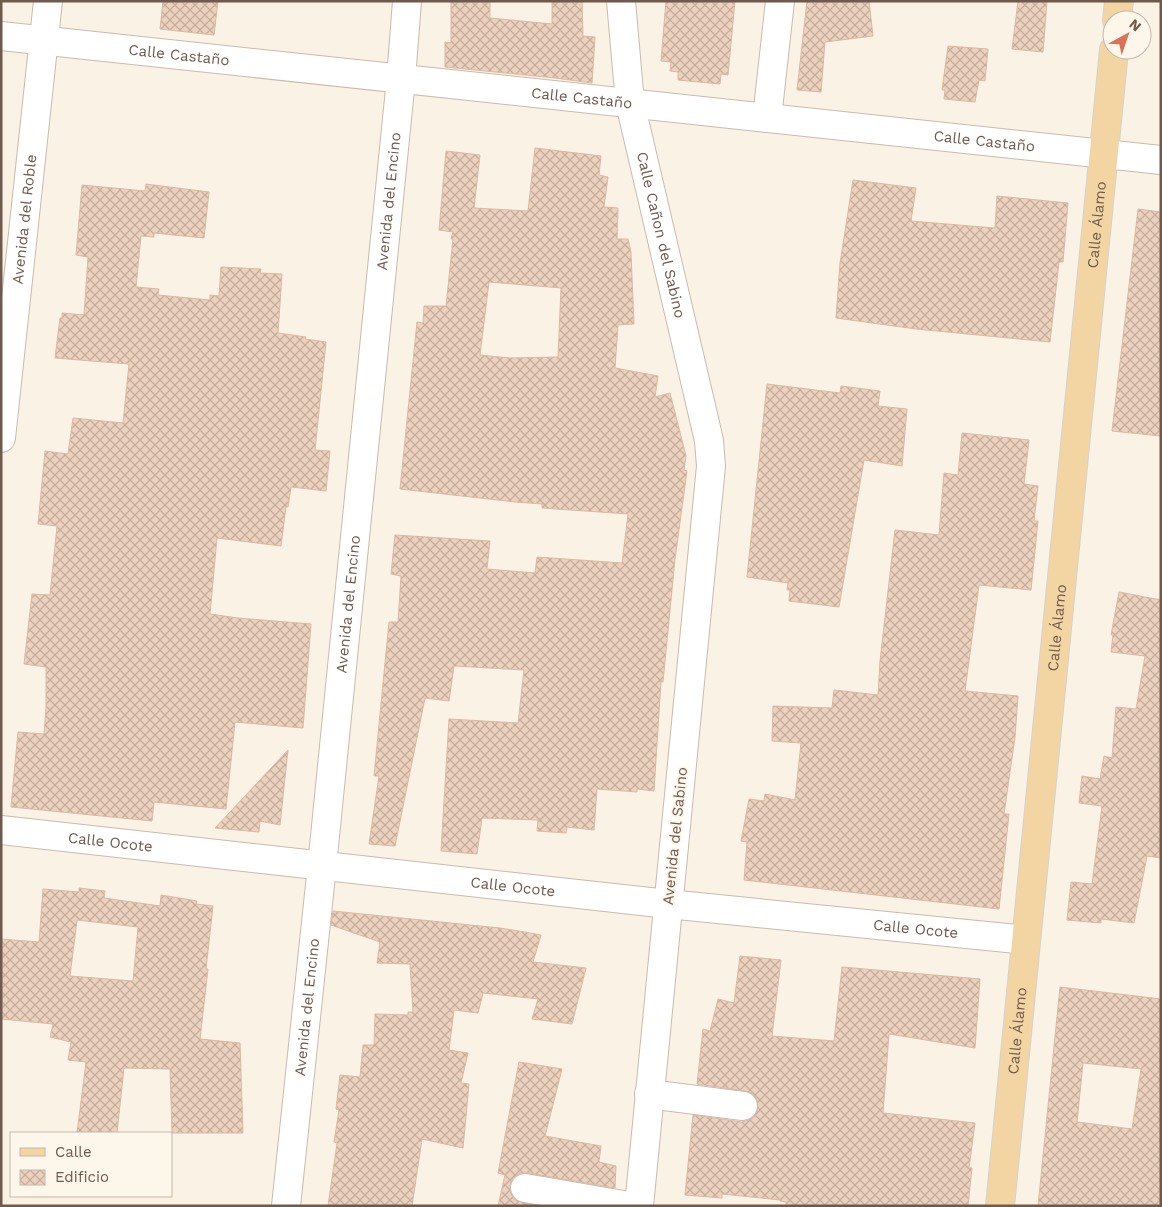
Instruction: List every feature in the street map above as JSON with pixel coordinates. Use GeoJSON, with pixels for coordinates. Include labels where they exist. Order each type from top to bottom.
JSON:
{"type":"FeatureCollection","features":[{"type":"Feature","properties":{"kind":"main road","name":"Calle Álamo"},"geometry":{"type":"LineString","coordinates":[[1000,1206],[1113,60]]}},
{"type":"Feature","properties":{"kind":"street","name":"Avenida del Roble"},"geometry":{"type":"LineString","coordinates":[[1,438],[48,1]]}},
{"type":"Feature","properties":{"kind":"street","name":"Avenida del Encino"},"geometry":{"type":"LineString","coordinates":[[286,1206],[322,866],[407,1]]}},
{"type":"Feature","properties":{"kind":"street","name":"Calle Cañon del Sabino"},"geometry":{"type":"LineString","coordinates":[[620,1],[630,103],[709,441],[711,466]]}},
{"type":"Feature","properties":{"kind":"street"},"geometry":{"type":"LineString","coordinates":[[767,118],[780,1]]}},
{"type":"Feature","properties":{"kind":"street","name":"Calle Castaño"},"geometry":{"type":"LineString","coordinates":[[1,36],[1161,160]]}},
{"type":"Feature","properties":{"kind":"street","name":"Avenida del Sabino"},"geometry":{"type":"LineString","coordinates":[[638,1206],[711,466]]}},
{"type":"Feature","properties":{"kind":"street","name":"Calle Ocote"},"geometry":{"type":"LineString","coordinates":[[1,830],[668,904],[1026,940]]}},
{"type":"Feature","properties":{"kind":"street"},"geometry":{"type":"LineString","coordinates":[[649,1094],[743,1106]]}},
{"type":"Feature","properties":{"kind":"street"},"geometry":{"type":"LineString","coordinates":[[525,1188],[629,1206]]}},
{"type":"Feature","properties":{"kind":"building"},"geometry":{"type":"Polygon","coordinates":[[[163,1],[218,1],[214,35],[160,29],[163,1]]]}},
{"type":"Feature","properties":{"kind":"building"},"geometry":{"type":"Polygon","coordinates":[[[451,1],[490,1],[490,18],[552,24],[552,1],[582,1],[583,36],[595,37],[592,83],[445,67],[445,42],[451,43],[451,1]]]}},
{"type":"Feature","properties":{"kind":"building"},"geometry":{"type":"Polygon","coordinates":[[[666,1],[735,1],[728,75],[721,74],[720,84],[678,80],[678,72],[670,71],[671,62],[661,61],[666,1]]]}},
{"type":"Feature","properties":{"kind":"building"},"geometry":{"type":"Polygon","coordinates":[[[807,1],[869,1],[873,36],[825,42],[821,92],[797,90],[807,1]]]}},
{"type":"Feature","properties":{"kind":"building"},"geometry":{"type":"Polygon","coordinates":[[[1018,1],[1047,1],[1043,52],[1012,49],[1018,1]]]}},
{"type":"Feature","properties":{"kind":"building"},"geometry":{"type":"Polygon","coordinates":[[[948,46],[988,49],[985,81],[979,80],[975,102],[944,99],[945,90],[942,90],[948,46]]]}},
{"type":"Feature","properties":{"kind":"building"},"geometry":{"type":"Polygon","coordinates":[[[535,148],[601,156],[599,175],[608,177],[604,207],[618,208],[617,239],[628,239],[631,252],[634,324],[618,325],[615,368],[658,376],[655,397],[670,393],[686,456],[684,470],[687,471],[675,559],[663,682],[661,682],[654,791],[637,789],[637,792],[597,789],[594,830],[567,827],[566,833],[537,831],[538,820],[482,818],[477,854],[441,851],[449,719],[518,723],[524,670],[454,666],[449,701],[425,698],[395,846],[369,844],[379,776],[374,776],[389,622],[398,622],[401,576],[391,574],[395,535],[490,541],[487,569],[535,573],[537,557],[622,563],[628,514],[542,508],[542,504],[400,489],[417,322],[423,323],[424,306],[446,306],[453,232],[439,230],[446,151],[480,155],[474,208],[528,211],[535,148]],[[489,282],[480,355],[510,358],[558,357],[561,288],[489,282]]]}},
{"type":"Feature","properties":{"kind":"building"},"geometry":{"type":"Polygon","coordinates":[[[853,180],[916,188],[911,221],[995,228],[997,196],[1068,203],[1063,262],[1059,262],[1050,342],[916,329],[836,318],[840,263],[853,180]]]}},
{"type":"Feature","properties":{"kind":"building"},"geometry":{"type":"Polygon","coordinates":[[[146,184],[209,192],[204,238],[154,233],[154,237],[141,236],[136,287],[159,289],[158,295],[210,300],[210,295],[219,296],[221,267],[261,269],[260,273],[282,274],[278,333],[326,342],[315,450],[330,451],[326,491],[291,487],[288,507],[286,507],[281,546],[217,538],[210,614],[311,624],[303,728],[235,722],[226,809],[154,802],[152,821],[11,807],[18,732],[44,734],[46,667],[24,664],[32,594],[50,595],[57,526],[38,524],[45,451],[68,454],[73,418],[123,423],[129,364],[55,358],[62,313],[84,315],[88,257],[76,255],[82,185],[145,191],[146,184]]]}},
{"type":"Feature","properties":{"kind":"building"},"geometry":{"type":"Polygon","coordinates":[[[1138,209],[1161,212],[1161,436],[1112,431],[1138,209]]]}},
{"type":"Feature","properties":{"kind":"building"},"geometry":{"type":"Polygon","coordinates":[[[767,384],[840,393],[841,386],[880,391],[878,406],[907,409],[902,466],[864,460],[839,607],[789,601],[790,590],[787,590],[788,583],[747,577],[767,384]]]}},
{"type":"Feature","properties":{"kind":"building"},"geometry":{"type":"Polygon","coordinates":[[[962,433],[1029,440],[1024,484],[1038,486],[1034,521],[1038,521],[1031,590],[979,585],[965,691],[1018,696],[1015,737],[1004,814],[1009,814],[999,909],[744,880],[747,842],[741,841],[749,799],[764,801],[765,794],[795,800],[801,743],[772,741],[773,706],[832,708],[834,690],[878,695],[895,530],[939,535],[944,473],[958,475],[962,433]]]}},
{"type":"Feature","properties":{"kind":"building"},"geometry":{"type":"Polygon","coordinates":[[[1119,592],[1161,600],[1161,858],[1147,856],[1134,923],[1101,919],[1101,923],[1067,920],[1071,882],[1092,884],[1102,806],[1079,803],[1082,776],[1100,779],[1104,756],[1112,758],[1116,707],[1136,709],[1145,656],[1111,652],[1113,635],[1111,635],[1119,592]]]}},
{"type":"Feature","properties":{"kind":"building"},"geometry":{"type":"Polygon","coordinates":[[[288,750],[280,825],[260,821],[259,832],[215,828],[288,750]]]}},
{"type":"Feature","properties":{"kind":"building"},"geometry":{"type":"Polygon","coordinates":[[[79,888],[105,891],[104,898],[160,906],[161,895],[197,901],[196,904],[213,906],[200,1039],[240,1043],[243,1133],[172,1133],[170,1069],[124,1068],[117,1132],[77,1132],[86,1062],[68,1060],[71,1042],[50,1037],[53,1024],[1,1019],[1,939],[39,942],[43,889],[79,892],[79,888]],[[77,920],[70,976],[133,981],[138,927],[77,920]]]}},
{"type":"Feature","properties":{"kind":"building"},"geometry":{"type":"Polygon","coordinates":[[[333,911],[500,928],[541,935],[533,962],[586,968],[572,1024],[532,1019],[538,999],[483,993],[478,1013],[454,1010],[449,1050],[468,1053],[461,1083],[469,1084],[463,1148],[422,1139],[412,1206],[328,1206],[337,1143],[334,1142],[339,1110],[336,1109],[340,1075],[360,1077],[363,1045],[374,1045],[375,1014],[408,1015],[408,1012],[413,1012],[410,964],[377,963],[380,942],[331,925],[333,911]]]}},
{"type":"Feature","properties":{"kind":"building"},"geometry":{"type":"Polygon","coordinates":[[[740,956],[781,960],[772,1036],[834,1041],[842,967],[980,979],[975,1048],[889,1034],[883,1113],[975,1123],[969,1168],[972,1168],[968,1206],[786,1206],[786,1202],[780,1200],[722,1194],[722,1198],[685,1195],[693,1115],[742,1122],[755,1116],[758,1108],[757,1100],[753,1094],[745,1091],[697,1084],[703,1029],[710,1031],[718,999],[734,1003],[740,956]]]}},
{"type":"Feature","properties":{"kind":"building"},"geometry":{"type":"Polygon","coordinates":[[[1060,987],[1161,999],[1161,1206],[1038,1206],[1060,987]],[[1083,1063],[1077,1122],[1132,1129],[1141,1069],[1083,1063]]]}},
{"type":"Feature","properties":{"kind":"building"},"geometry":{"type":"Polygon","coordinates":[[[519,1062],[562,1069],[545,1136],[601,1146],[599,1162],[616,1166],[615,1188],[520,1173],[513,1178],[510,1185],[511,1194],[515,1200],[536,1206],[498,1206],[505,1175],[498,1173],[519,1062]]]}}]}
